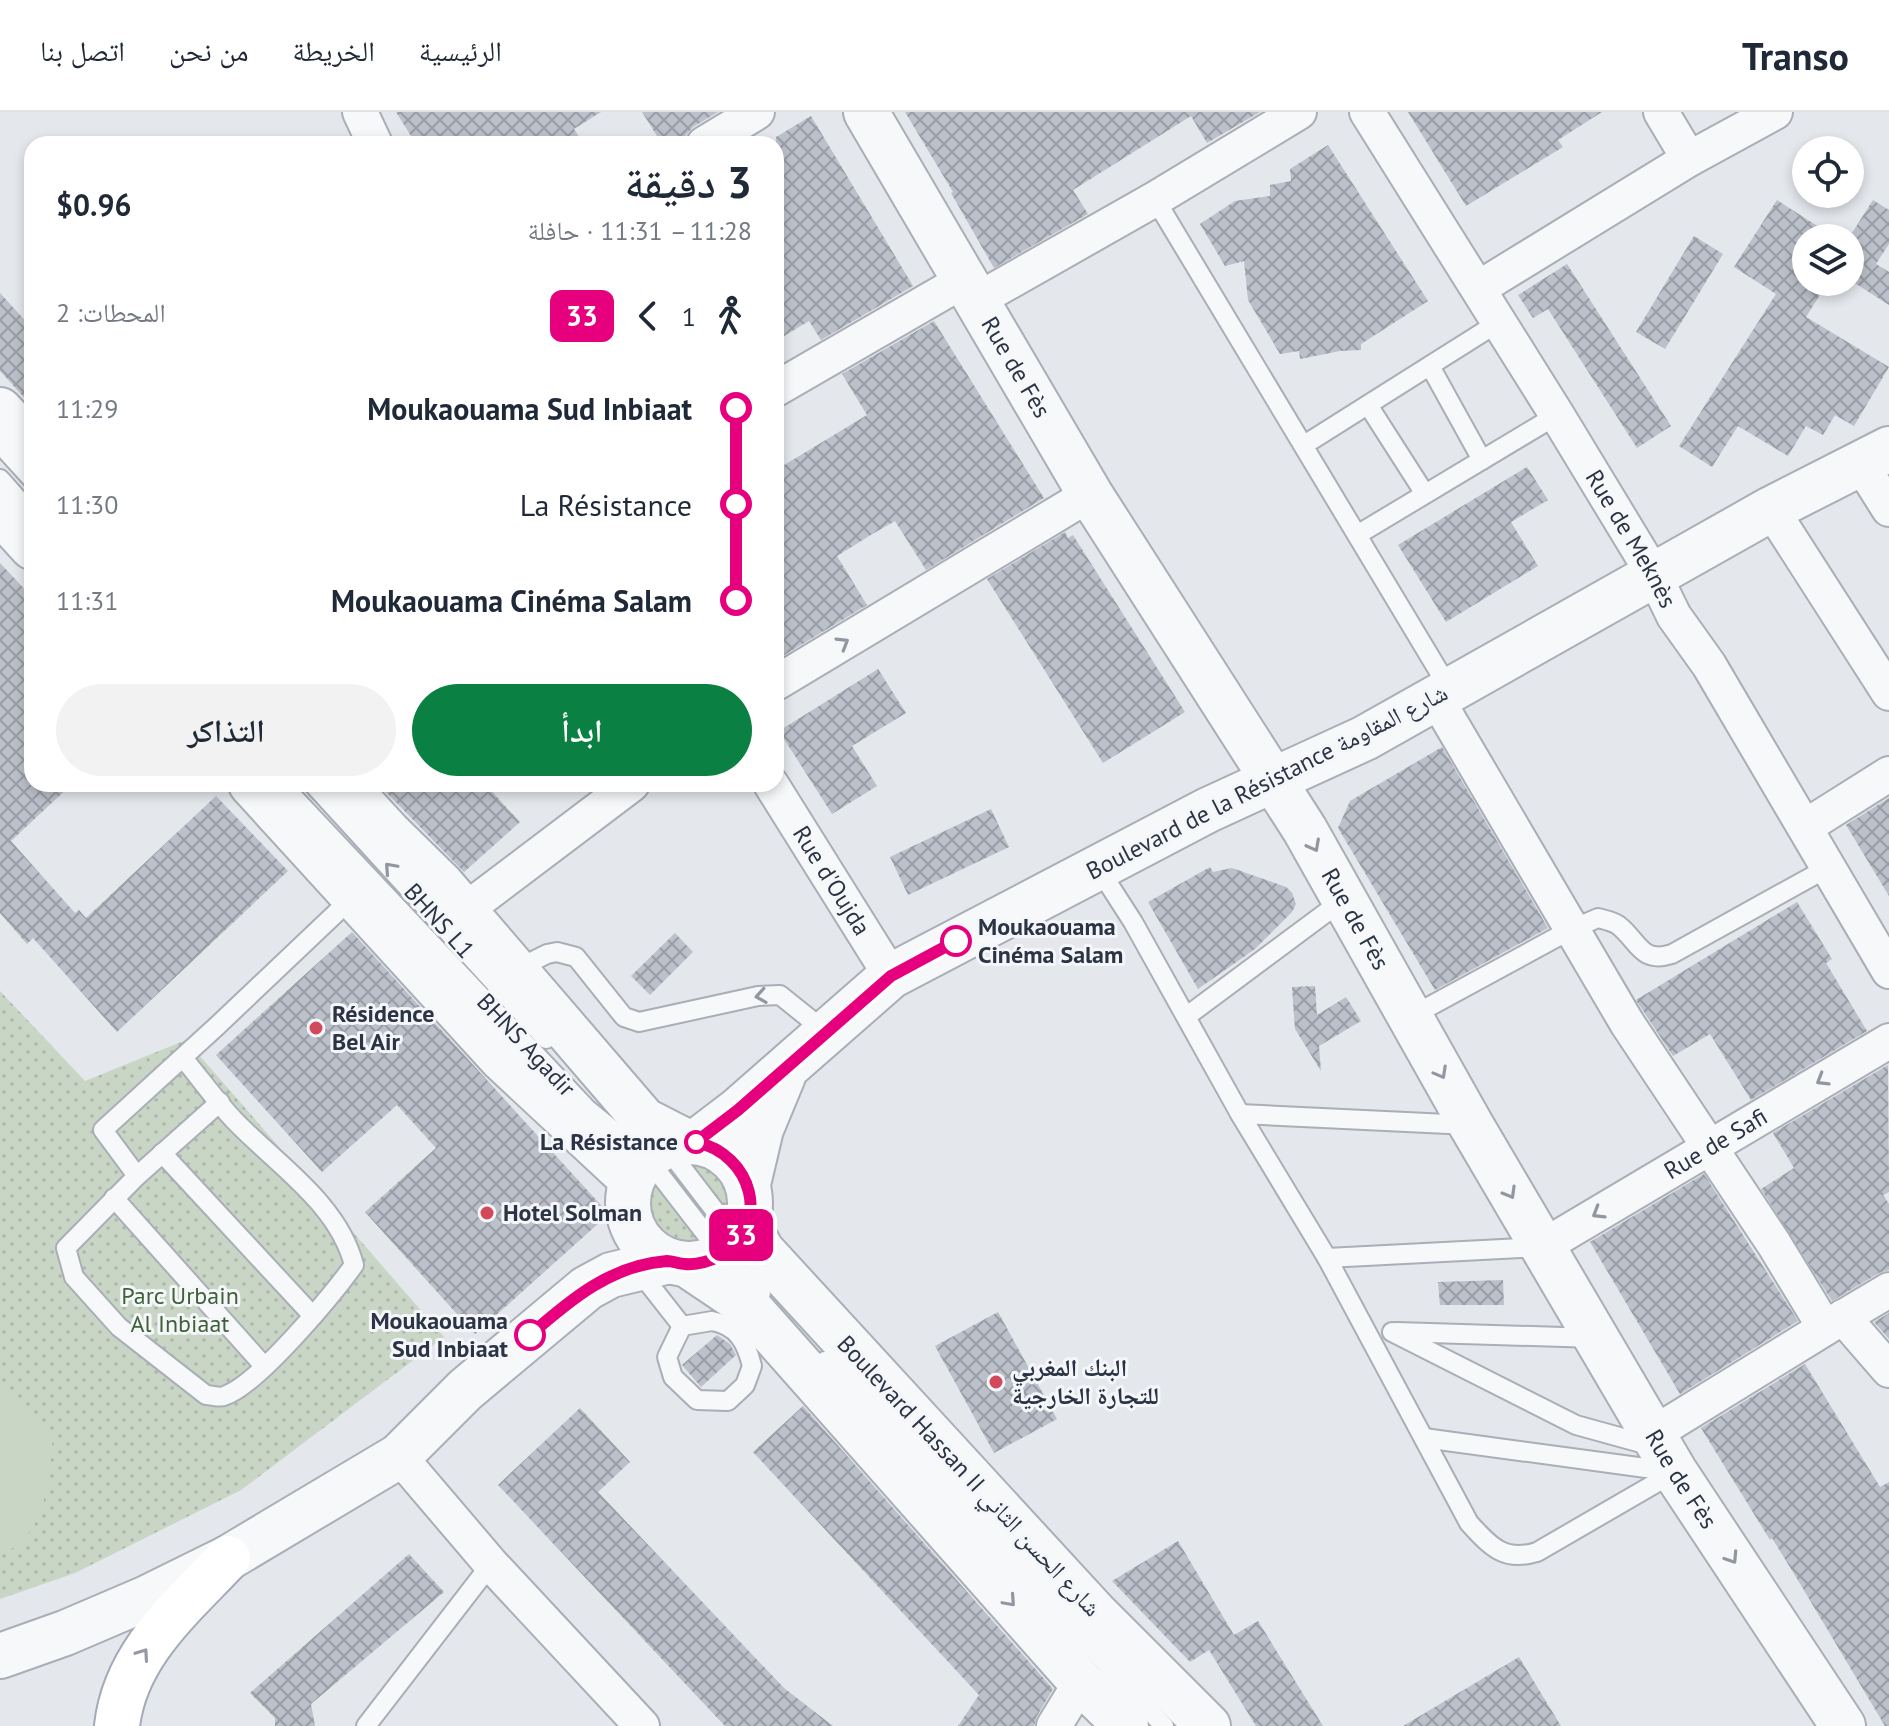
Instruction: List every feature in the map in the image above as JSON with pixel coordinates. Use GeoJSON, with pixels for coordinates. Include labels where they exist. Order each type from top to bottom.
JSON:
{"type":"FeatureCollection","features":[{"type":"Feature","properties":{"kind":"main road"},"geometry":{"type":"LineString","coordinates":[[117,1726],[119,1704],[138,1659],[168,1621],[228,1558]]}},
{"type":"Feature","properties":{"kind":"street"},"geometry":{"type":"LineString","coordinates":[[360,112],[371,136]]}},
{"type":"Feature","properties":{"kind":"street"},"geometry":{"type":"LineString","coordinates":[[717,136],[757,112]]}},
{"type":"Feature","properties":{"kind":"street","name":"Rue de Fès"},"geometry":{"type":"LineString","coordinates":[[866,112],[1090,494],[1217,695],[1275,779],[1471,1125],[1663,1451],[1843,1726]]}},
{"type":"Feature","properties":{"kind":"street"},"geometry":{"type":"LineString","coordinates":[[784,385],[1155,199],[1299,112]]}},
{"type":"Feature","properties":{"kind":"street","name":"Rue de Meknès"},"geometry":{"type":"LineString","coordinates":[[1367,112],[1557,415],[1654,575],[1674,616],[1709,665],[1889,971]]}},
{"type":"Feature","properties":{"kind":"street"},"geometry":{"type":"LineString","coordinates":[[1661,112],[1689,159]]}},
{"type":"Feature","properties":{"kind":"street"},"geometry":{"type":"LineString","coordinates":[[1479,288],[1689,159],[1775,112]]}},
{"type":"Feature","properties":{"kind":"street"},"geometry":{"type":"LineString","coordinates":[[0,410],[24,436]]}},
{"type":"Feature","properties":{"kind":"street"},"geometry":{"type":"LineString","coordinates":[[1874,456],[1889,509]]}},
{"type":"Feature","properties":{"kind":"street","name":"Boulevard de la Résistance شارع المقاومة"},"geometry":{"type":"LineString","coordinates":[[565,1304],[659,1160],[787,1068],[891,976],[1097,866],[1365,738],[1771,509],[1874,456]]}},
{"type":"Feature","properties":{"kind":"street"},"geometry":{"type":"LineString","coordinates":[[784,678],[1090,494]]}},
{"type":"Feature","properties":{"kind":"street"},"geometry":{"type":"LineString","coordinates":[[1771,509],[1889,693]]}},
{"type":"Feature","properties":{"kind":"street"},"geometry":{"type":"LineString","coordinates":[[0,512],[24,538]]}},
{"type":"Feature","properties":{"kind":"street"},"geometry":{"type":"LineString","coordinates":[[1443,694],[1570,930],[1648,1057],[1774,1244],[1834,1323],[1889,1370]]}},
{"type":"Feature","properties":{"kind":"street"},"geometry":{"type":"LineString","coordinates":[[1805,827],[1889,774]]}},
{"type":"Feature","properties":{"kind":"street"},"geometry":{"type":"LineString","coordinates":[[258,792],[502,1059],[659,1160],[725,1153],[739,1166],[707,1241],[654,1254],[633,1228],[628,1213],[659,1160]]}},
{"type":"Feature","properties":{"kind":"street"},"geometry":{"type":"LineString","coordinates":[[352,792],[464,911],[644,1120],[659,1160]]}},
{"type":"Feature","properties":{"kind":"street"},"geometry":{"type":"LineString","coordinates":[[464,911],[621,792]]}},
{"type":"Feature","properties":{"kind":"street","name":"Rue d'Oujda"},"geometry":{"type":"LineString","coordinates":[[776,792],[891,976]]}},
{"type":"Feature","properties":{"kind":"street","name":"Rue de Safi"},"geometry":{"type":"LineString","coordinates":[[1542,1247],[1889,1041]]}},
{"type":"Feature","properties":{"kind":"street","name":"Boulevard de la Résistance شارع المقاومة"},"geometry":{"type":"LineString","coordinates":[[0,1656],[65,1633],[147,1598],[228,1558],[399,1456],[465,1390],[565,1304],[607,1277],[707,1241],[787,1068]]}},
{"type":"Feature","properties":{"kind":"street","name":"Boulevard Hassan II شارع الحسن الثاني"},"geometry":{"type":"LineString","coordinates":[[1126,1726],[1081,1682],[747,1305],[707,1241],[751,1231],[762,1251],[1094,1612],[1208,1726]]}},
{"type":"Feature","properties":{"kind":"street"},"geometry":{"type":"LineString","coordinates":[[1663,1451],[1834,1323],[1889,1290]]}},
{"type":"Feature","properties":{"kind":"street"},"geometry":{"type":"LineString","coordinates":[[399,1456],[491,1564],[642,1726]]}},
{"type":"Feature","properties":{"kind":"street"},"geometry":{"type":"LineString","coordinates":[[1054,1726],[1081,1682]]}},
{"type":"Feature","properties":{"kind":"lane"},"geometry":{"type":"LineString","coordinates":[[1155,199],[1357,535],[1443,694]]}},
{"type":"Feature","properties":{"kind":"lane"},"geometry":{"type":"LineString","coordinates":[[1304,445],[1499,322]]}},
{"type":"Feature","properties":{"kind":"lane"},"geometry":{"type":"LineString","coordinates":[[1430,366],[1482,460]]}},
{"type":"Feature","properties":{"kind":"lane"},"geometry":{"type":"LineString","coordinates":[[1368,405],[1425,494]]}},
{"type":"Feature","properties":{"kind":"lane"},"geometry":{"type":"LineString","coordinates":[[1357,535],[1557,415]]}},
{"type":"Feature","properties":{"kind":"lane"},"geometry":{"type":"LineString","coordinates":[[0,444],[24,470]]}},
{"type":"Feature","properties":{"kind":"lane"},"geometry":{"type":"LineString","coordinates":[[0,479],[24,506]]}},
{"type":"Feature","properties":{"kind":"lane","name":"BHNS Agadir"},"geometry":{"type":"LineString","coordinates":[[289,792],[587,1109],[659,1160]]}},
{"type":"Feature","properties":{"kind":"lane","name":"BHNS L1"},"geometry":{"type":"LineString","coordinates":[[320,792],[591,1087],[625,1119],[659,1160],[707,1241],[755,1266],[1181,1726]]}},
{"type":"Feature","properties":{"kind":"lane"},"geometry":{"type":"LineString","coordinates":[[1097,866],[1133,922],[1240,1114],[1327,1258],[1469,1523],[1485,1540],[1501,1552],[1519,1557],[1537,1552],[1663,1451]]}},
{"type":"Feature","properties":{"kind":"lane"},"geometry":{"type":"LineString","coordinates":[[1410,1017],[1570,930],[1598,918],[1613,922],[1648,956],[1659,958],[1672,954],[1829,867]]}},
{"type":"Feature","properties":{"kind":"lane"},"geometry":{"type":"LineString","coordinates":[[137,1176],[103,1130],[354,896]]}},
{"type":"Feature","properties":{"kind":"lane"},"geometry":{"type":"LineString","coordinates":[[1187,1016],[1343,900]]}},
{"type":"Feature","properties":{"kind":"lane"},"geometry":{"type":"LineString","coordinates":[[515,970],[547,954],[557,952],[576,957],[624,1017],[639,1022],[758,996],[780,995],[826,1032]]}},
{"type":"Feature","properties":{"kind":"lane"},"geometry":{"type":"LineString","coordinates":[[183,1058],[220,1102],[233,1119],[273,1154],[314,1197],[349,1243],[354,1265],[313,1316],[264,1366],[243,1385],[223,1397],[206,1395],[119,1327],[74,1277],[66,1248],[137,1176],[220,1102]]}},
{"type":"Feature","properties":{"kind":"lane"},"geometry":{"type":"LineString","coordinates":[[1240,1114],[1471,1125]]}},
{"type":"Feature","properties":{"kind":"lane"},"geometry":{"type":"LineString","coordinates":[[162,1153],[313,1316]]}},
{"type":"Feature","properties":{"kind":"lane"},"geometry":{"type":"LineString","coordinates":[[114,1198],[264,1366]]}},
{"type":"Feature","properties":{"kind":"lane"},"geometry":{"type":"LineString","coordinates":[[682,1326],[712,1321],[727,1324],[742,1336],[752,1366],[745,1385],[728,1401],[697,1400],[673,1377],[667,1357],[682,1326],[707,1241],[768,1301]]}},
{"type":"Feature","properties":{"kind":"lane"},"geometry":{"type":"LineString","coordinates":[[1327,1258],[1542,1247]]}},
{"type":"Feature","properties":{"kind":"lane"},"geometry":{"type":"LineString","coordinates":[[1363,1324],[1392,1332],[1576,1425],[1663,1451]]}},
{"type":"Feature","properties":{"kind":"lane"},"geometry":{"type":"LineString","coordinates":[[1392,1332],[1598,1338]]}},
{"type":"Feature","properties":{"kind":"lane"},"geometry":{"type":"LineString","coordinates":[[811,1345],[1164,1726]]}},
{"type":"Feature","properties":{"kind":"lane"},"geometry":{"type":"LineString","coordinates":[[1424,1438],[1663,1451]]}},
{"type":"Feature","properties":{"kind":"lane"},"geometry":{"type":"LineString","coordinates":[[366,1726],[491,1564]]}},
{"type":"Feature","properties":{"kind":"green space","name":"Parc Urbain Al Inbiaat"},"geometry":{"type":"Polygon","coordinates":[[[0,991],[85,1081],[186,1040],[444,1337],[241,1490],[75,1573],[0,1599],[0,991]]]}},
{"type":"Feature","properties":{"kind":"green space"},"geometry":{"type":"Polygon","coordinates":[[[689,1154],[707,1158],[723,1168],[733,1184],[737,1202],[733,1220],[723,1236],[707,1246],[689,1250],[671,1246],[655,1236],[645,1220],[641,1202],[645,1184],[655,1168],[671,1158],[689,1154]]]}},
{"type":"Feature","properties":{"kind":"green space"},"geometry":{"type":"Polygon","coordinates":[[[0,1380],[53,1437],[47,1489],[37,1520],[16,1546],[0,1556],[0,1380]]]}},
{"type":"Feature","properties":{"kind":"building"},"geometry":{"type":"Polygon","coordinates":[[[396,112],[601,112],[574,129],[579,136],[411,136],[396,112]]]}},
{"type":"Feature","properties":{"kind":"building"},"geometry":{"type":"Polygon","coordinates":[[[642,112],[718,112],[693,127],[686,136],[657,136],[642,112]]]}},
{"type":"Feature","properties":{"kind":"building"},"geometry":{"type":"Polygon","coordinates":[[[905,112],[1260,112],[1207,143],[1191,116],[1073,190],[1088,214],[994,268],[905,112]]]}},
{"type":"Feature","properties":{"kind":"building"},"geometry":{"type":"Polygon","coordinates":[[[1408,112],[1602,112],[1558,140],[1563,147],[1466,206],[1408,112]]]}},
{"type":"Feature","properties":{"kind":"building"},"geometry":{"type":"Polygon","coordinates":[[[811,116],[913,286],[821,340],[809,321],[784,336],[784,136],[778,136],[811,116]]]}},
{"type":"Feature","properties":{"kind":"building"},"geometry":{"type":"Polygon","coordinates":[[[1328,145],[1428,301],[1361,344],[1361,350],[1300,359],[1299,351],[1280,354],[1248,300],[1244,261],[1225,266],[1200,224],[1235,201],[1270,196],[1270,185],[1291,181],[1290,169],[1328,145]]]}},
{"type":"Feature","properties":{"kind":"building"},"geometry":{"type":"Polygon","coordinates":[[[1777,200],[1814,224],[1792,224],[1792,296],[1819,296],[1806,317],[1889,367],[1854,426],[1835,415],[1823,435],[1806,426],[1788,456],[1738,426],[1712,467],[1679,446],[1776,294],[1734,267],[1777,200]]]}},
{"type":"Feature","properties":{"kind":"building"},"geometry":{"type":"Polygon","coordinates":[[[1873,200],[1889,210],[1889,244],[1876,264],[1889,272],[1889,305],[1864,289],[1864,224],[1858,224],[1873,200]]]}},
{"type":"Feature","properties":{"kind":"building"},"geometry":{"type":"Polygon","coordinates":[[[1694,236],[1723,254],[1665,349],[1636,332],[1694,236]]]}},
{"type":"Feature","properties":{"kind":"building"},"geometry":{"type":"Polygon","coordinates":[[[1567,264],[1671,426],[1637,448],[1548,309],[1533,318],[1518,295],[1567,264]]]}},
{"type":"Feature","properties":{"kind":"building"},"geometry":{"type":"Polygon","coordinates":[[[0,293],[24,319],[24,397],[0,371],[0,293]]]}},
{"type":"Feature","properties":{"kind":"building"},"geometry":{"type":"Polygon","coordinates":[[[934,321],[1044,498],[926,570],[895,521],[874,533],[837,556],[867,605],[784,655],[784,465],[867,415],[842,374],[934,321]]]}},
{"type":"Feature","properties":{"kind":"building"},"geometry":{"type":"Polygon","coordinates":[[[1527,467],[1548,500],[1511,522],[1538,566],[1446,622],[1398,545],[1527,467]]]}},
{"type":"Feature","properties":{"kind":"building"},"geometry":{"type":"Polygon","coordinates":[[[1065,532],[1068,538],[1073,535],[1185,712],[1103,763],[987,579],[1065,532]]]}},
{"type":"Feature","properties":{"kind":"building"},"geometry":{"type":"Polygon","coordinates":[[[0,563],[24,588],[24,792],[63,792],[11,841],[75,913],[79,910],[86,918],[216,796],[288,871],[117,1032],[33,938],[27,944],[0,913],[0,563]]]}},
{"type":"Feature","properties":{"kind":"building"},"geometry":{"type":"Polygon","coordinates":[[[878,669],[906,713],[852,746],[877,786],[832,814],[784,739],[784,728],[878,669]]]}},
{"type":"Feature","properties":{"kind":"building"},"geometry":{"type":"Polygon","coordinates":[[[1442,747],[1548,928],[1435,990],[1338,828],[1350,801],[1442,747]]]}},
{"type":"Feature","properties":{"kind":"building"},"geometry":{"type":"Polygon","coordinates":[[[386,792],[492,792],[520,822],[464,872],[386,792]]]}},
{"type":"Feature","properties":{"kind":"building"},"geometry":{"type":"Polygon","coordinates":[[[1889,798],[1889,896],[1846,825],[1889,798]]]}},
{"type":"Feature","properties":{"kind":"building"},"geometry":{"type":"Polygon","coordinates":[[[991,809],[1009,847],[908,895],[890,857],[991,809]]]}},
{"type":"Feature","properties":{"kind":"building"},"geometry":{"type":"Polygon","coordinates":[[[1210,867],[1213,872],[1232,868],[1286,887],[1296,904],[1292,912],[1255,949],[1198,989],[1148,902],[1210,867]]]}},
{"type":"Feature","properties":{"kind":"building"},"geometry":{"type":"Polygon","coordinates":[[[1797,902],[1832,959],[1826,963],[1867,1031],[1751,1100],[1710,1034],[1673,1056],[1636,1000],[1797,902]]]}},
{"type":"Feature","properties":{"kind":"building"},"geometry":{"type":"Polygon","coordinates":[[[352,932],[609,1214],[475,1334],[365,1212],[436,1148],[397,1105],[322,1172],[216,1055],[352,932]]]}},
{"type":"Feature","properties":{"kind":"building"},"geometry":{"type":"Polygon","coordinates":[[[675,933],[693,952],[650,995],[631,976],[675,933]]]}},
{"type":"Feature","properties":{"kind":"building"},"geometry":{"type":"Polygon","coordinates":[[[1315,986],[1317,1015],[1346,997],[1361,1021],[1319,1046],[1321,1071],[1295,1029],[1292,987],[1315,986]]]}},
{"type":"Feature","properties":{"kind":"building"},"geometry":{"type":"Polygon","coordinates":[[[1888,1065],[1889,1192],[1883,1195],[1889,1204],[1889,1270],[1832,1301],[1761,1189],[1794,1168],[1773,1133],[1888,1065]]]}},
{"type":"Feature","properties":{"kind":"building"},"geometry":{"type":"Polygon","coordinates":[[[1704,1174],[1798,1321],[1680,1394],[1590,1242],[1704,1174]]]}},
{"type":"Feature","properties":{"kind":"building"},"geometry":{"type":"Polygon","coordinates":[[[1503,1280],[1504,1305],[1440,1305],[1438,1282],[1503,1280]]]}},
{"type":"Feature","properties":{"kind":"building","name":"البنك المغربي للتجارة الخارجية"},"geometry":{"type":"Polygon","coordinates":[[[998,1312],[1057,1419],[994,1453],[935,1346],[998,1312]]]}},
{"type":"Feature","properties":{"kind":"building"},"geometry":{"type":"Polygon","coordinates":[[[1889,1313],[1889,1339],[1874,1322],[1889,1313]]]}},
{"type":"Feature","properties":{"kind":"building"},"geometry":{"type":"Polygon","coordinates":[[[717,1335],[730,1344],[736,1355],[701,1387],[682,1365],[717,1335]]]}},
{"type":"Feature","properties":{"kind":"building"},"geometry":{"type":"Polygon","coordinates":[[[1805,1364],[1880,1487],[1889,1482],[1889,1726],[1885,1726],[1772,1538],[1770,1540],[1701,1428],[1805,1364]]]}},
{"type":"Feature","properties":{"kind":"building"},"geometry":{"type":"Polygon","coordinates":[[[803,1406],[1053,1689],[1034,1726],[958,1726],[979,1695],[753,1452],[803,1406]]]}},
{"type":"Feature","properties":{"kind":"building"},"geometry":{"type":"Polygon","coordinates":[[[580,1408],[630,1462],[598,1492],[784,1688],[833,1726],[725,1726],[498,1485],[580,1408]]]}},
{"type":"Feature","properties":{"kind":"building"},"geometry":{"type":"Polygon","coordinates":[[[1178,1541],[1234,1635],[1258,1621],[1323,1726],[1256,1726],[1209,1650],[1190,1662],[1112,1581],[1178,1541]]]}},
{"type":"Feature","properties":{"kind":"building"},"geometry":{"type":"Polygon","coordinates":[[[409,1554],[444,1592],[311,1704],[315,1726],[275,1726],[275,1718],[250,1693],[409,1554]]]}},
{"type":"Feature","properties":{"kind":"building"},"geometry":{"type":"Polygon","coordinates":[[[1519,1657],[1561,1726],[1403,1726],[1519,1657]]]}},
{"type":"Feature","properties":{"kind":"bus line","name":"33"},"geometry":{"type":"LineString","coordinates":[[530,1335],[565,1304],[607,1277],[636,1267],[669,1261],[686,1264],[705,1262],[722,1255],[738,1241],[750,1213],[748,1184],[739,1166],[725,1153],[696,1142],[738,1110],[891,976],[956,941]]}},
{"type":"Feature","properties":{"kind":"place","name":"Moukaouama Cinéma Salam"},"geometry":{"type":"Point","coordinates":[956,941]}},
{"type":"Feature","properties":{"kind":"place","name":"Résidence Bel Air"},"geometry":{"type":"Point","coordinates":[316,1028]}},
{"type":"Feature","properties":{"kind":"place","name":"La Résistance"},"geometry":{"type":"Point","coordinates":[696,1142]}},
{"type":"Feature","properties":{"kind":"place","name":"Hotel Solman"},"geometry":{"type":"Point","coordinates":[487,1213]}},
{"type":"Feature","properties":{"kind":"place","name":"Moukaouama Sud Inbiaat"},"geometry":{"type":"Point","coordinates":[530,1335]}},
{"type":"Feature","properties":{"kind":"place","name":"البنك المغربي للتجارة الخارجية"},"geometry":{"type":"Point","coordinates":[996,1382]}}]}
